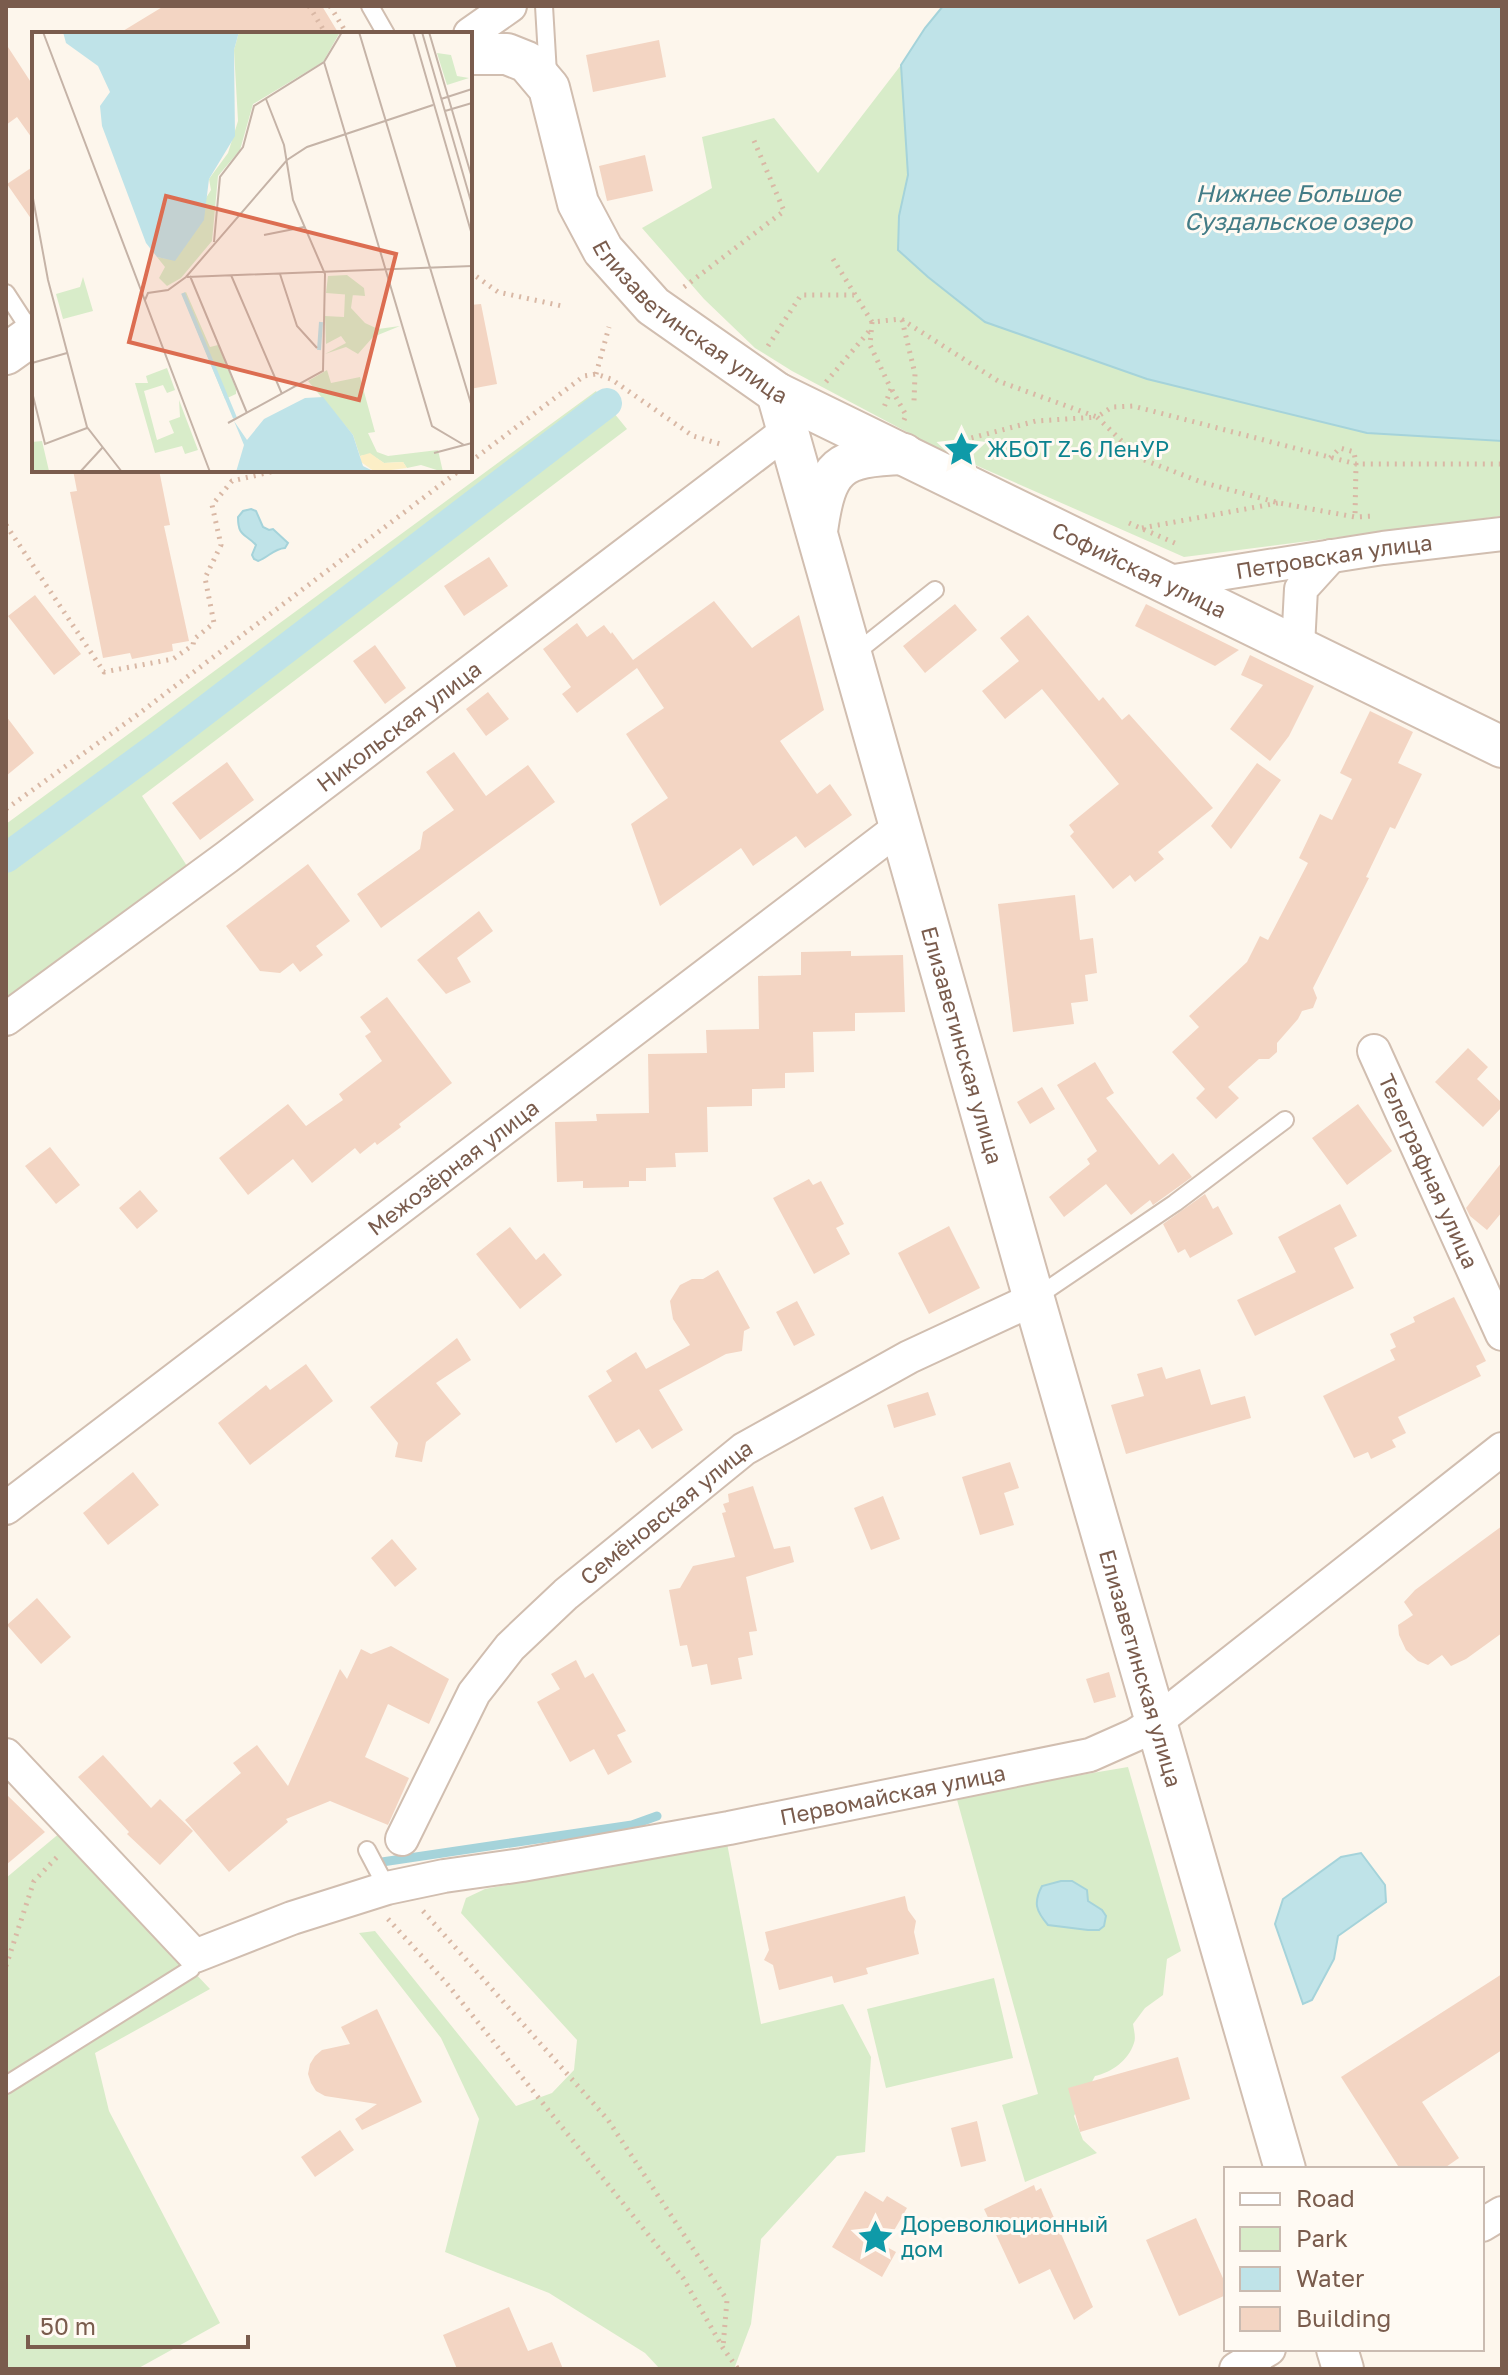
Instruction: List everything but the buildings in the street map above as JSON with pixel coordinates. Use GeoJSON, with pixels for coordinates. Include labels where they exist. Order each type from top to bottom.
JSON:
{"type":"FeatureCollection","features":[{"type":"Feature","properties":{"kind":"street"},"geometry":{"type":"LineString","coordinates":[[472,33],[510,6]]}},
{"type":"Feature","properties":{"kind":"street"},"geometry":{"type":"LineString","coordinates":[[472,54],[507,54],[527,62],[549,88]]}},
{"type":"Feature","properties":{"kind":"street","name":"Елизаветинская улица"},"geometry":{"type":"LineString","coordinates":[[549,88],[578,203],[603,250],[653,306],[777,393],[778,439],[817,533],[1284,2167]]}},
{"type":"Feature","properties":{"kind":"street"},"geometry":{"type":"LineString","coordinates":[[6,354],[32,335]]}},
{"type":"Feature","properties":{"kind":"street","name":"Софийская улица"},"geometry":{"type":"LineString","coordinates":[[777,393],[1502,747]]}},
{"type":"Feature","properties":{"kind":"street","name":"Никольская улица"},"geometry":{"type":"LineString","coordinates":[[6,1019],[227,857],[778,439]]}},
{"type":"Feature","properties":{"kind":"street"},"geometry":{"type":"LineString","coordinates":[[817,533],[822,499],[831,478],[849,461],[873,455],[904,454]]}},
{"type":"Feature","properties":{"kind":"street","name":"Петровская улица"},"geometry":{"type":"LineString","coordinates":[[1168,582],[1331,556],[1502,534]]}},
{"type":"Feature","properties":{"kind":"street"},"geometry":{"type":"LineString","coordinates":[[1298,646],[1301,589],[1331,556]]}},
{"type":"Feature","properties":{"kind":"street","name":"Межозёрная улица"},"geometry":{"type":"LineString","coordinates":[[6,1508],[900,827]]}},
{"type":"Feature","properties":{"kind":"street","name":"Телеграфная улица"},"geometry":{"type":"LineString","coordinates":[[1374,1051],[1502,1334]]}},
{"type":"Feature","properties":{"kind":"street","name":"Семёновская улица"},"geometry":{"type":"LineString","coordinates":[[402,1839],[474,1693],[510,1647],[566,1594],[744,1449],[909,1357],[1034,1299]]}},
{"type":"Feature","properties":{"kind":"street","name":"Первомайская улица"},"geometry":{"type":"LineString","coordinates":[[195,1956],[292,1918],[444,1876],[729,1828],[1090,1755],[1135,1735],[1157,1721],[1502,1449]]}},
{"type":"Feature","properties":{"kind":"street"},"geometry":{"type":"LineString","coordinates":[[6,1755],[195,1956]]}},
{"type":"Feature","properties":{"kind":"street"},"geometry":{"type":"LineString","coordinates":[[1484,2224],[1502,2213]]}},
{"type":"Feature","properties":{"kind":"street"},"geometry":{"type":"LineString","coordinates":[[1236,2369],[1266,2351]]}},
{"type":"Feature","properties":{"kind":"lane"},"geometry":{"type":"LineString","coordinates":[[370,6],[385,32]]}},
{"type":"Feature","properties":{"kind":"lane"},"geometry":{"type":"LineString","coordinates":[[544,6],[549,88]]}},
{"type":"Feature","properties":{"kind":"lane"},"geometry":{"type":"LineString","coordinates":[[6,293],[32,331]]}},
{"type":"Feature","properties":{"kind":"lane"},"geometry":{"type":"LineString","coordinates":[[852,656],[935,590]]}},
{"type":"Feature","properties":{"kind":"lane"},"geometry":{"type":"LineString","coordinates":[[1034,1299],[1175,1203],[1285,1120]]}},
{"type":"Feature","properties":{"kind":"lane"},"geometry":{"type":"LineString","coordinates":[[367,1850],[385,1890]]}},
{"type":"Feature","properties":{"kind":"lane"},"geometry":{"type":"LineString","coordinates":[[6,2085],[191,1969],[195,1956]]}},
{"type":"Feature","properties":{"kind":"path"},"geometry":{"type":"LineString","coordinates":[[309,6],[325,32]]}},
{"type":"Feature","properties":{"kind":"path"},"geometry":{"type":"LineString","coordinates":[[330,6],[346,32]]}},
{"type":"Feature","properties":{"kind":"path"},"geometry":{"type":"LineString","coordinates":[[653,306],[678,293],[784,211],[752,136]]}},
{"type":"Feature","properties":{"kind":"path"},"geometry":{"type":"LineString","coordinates":[[833,259],[872,325],[870,345],[906,415],[902,424],[882,414],[891,389]]}},
{"type":"Feature","properties":{"kind":"path"},"geometry":{"type":"LineString","coordinates":[[472,273],[498,292],[562,306]]}},
{"type":"Feature","properties":{"kind":"path"},"geometry":{"type":"LineString","coordinates":[[766,348],[801,295],[855,295]]}},
{"type":"Feature","properties":{"kind":"path"},"geometry":{"type":"LineString","coordinates":[[901,319],[915,374],[914,401]]}},
{"type":"Feature","properties":{"kind":"path"},"geometry":{"type":"LineString","coordinates":[[825,383],[872,325],[901,319],[998,381],[1097,417],[1139,458],[1201,482],[1279,503],[1355,517],[1384,515]]}},
{"type":"Feature","properties":{"kind":"path"},"geometry":{"type":"LineString","coordinates":[[596,374],[609,327]]}},
{"type":"Feature","properties":{"kind":"path"},"geometry":{"type":"LineString","coordinates":[[472,460],[584,376],[596,374],[611,379],[693,436],[725,445],[778,439]]}},
{"type":"Feature","properties":{"kind":"path"},"geometry":{"type":"LineString","coordinates":[[943,445],[1036,421],[1097,417],[1112,407],[1133,406],[1356,464],[1502,464]]}},
{"type":"Feature","properties":{"kind":"path"},"geometry":{"type":"LineString","coordinates":[[1330,458],[1340,448],[1354,452],[1355,517]]}},
{"type":"Feature","properties":{"kind":"path"},"geometry":{"type":"LineString","coordinates":[[6,525],[104,672],[173,659],[193,645],[194,639],[214,623],[205,578],[221,545],[212,505],[232,481],[270,472]]}},
{"type":"Feature","properties":{"kind":"path"},"geometry":{"type":"LineString","coordinates":[[6,809],[137,715],[457,472]]}},
{"type":"Feature","properties":{"kind":"path"},"geometry":{"type":"LineString","coordinates":[[1141,528],[1279,503]]}},
{"type":"Feature","properties":{"kind":"path"},"geometry":{"type":"LineString","coordinates":[[6,1966],[34,1881],[78,1831]]}},
{"type":"Feature","properties":{"kind":"path"},"geometry":{"type":"LineString","coordinates":[[385,1890],[448,1985],[683,2278],[738,2369]]}},
{"type":"Feature","properties":{"kind":"path"},"geometry":{"type":"LineString","coordinates":[[385,1890],[608,2120],[727,2300],[723,2348]]}},
{"type":"Feature","properties":{"kind":"green space"},"geometry":{"type":"Polygon","coordinates":[[[901,65],[908,175],[899,216],[898,250],[985,322],[1147,379],[1367,433],[1502,441],[1502,516],[1184,557],[939,449],[755,348],[704,299],[642,228],[712,188],[702,137],[774,118],[818,173],[901,65]]]}},
{"type":"Feature","properties":{"kind":"green space"},"geometry":{"type":"Polygon","coordinates":[[[596,391],[627,429],[142,796],[187,866],[6,1000],[6,824],[596,391]]]}},
{"type":"Feature","properties":{"kind":"green space"},"geometry":{"type":"Polygon","coordinates":[[[1128,1767],[1181,1951],[1167,1959],[1163,1995],[1145,2008],[1133,2024],[1135,2041],[1128,2055],[1113,2069],[1095,2076],[1074,2116],[1083,2140],[1097,2153],[1025,2182],[1002,2105],[1038,2094],[956,1796],[1128,1767]],[[1072,1881],[1042,1886],[1048,1925],[1088,1930],[1087,1890],[1072,1881]]]}},
{"type":"Feature","properties":{"kind":"green space"},"geometry":{"type":"Polygon","coordinates":[[[61,1832],[210,1989],[95,2053],[109,2111],[220,2323],[137,2369],[6,2369],[6,1878],[61,1832]]]}},
{"type":"Feature","properties":{"kind":"green space"},"geometry":{"type":"Polygon","coordinates":[[[727,1843],[761,2024],[843,2004],[871,2057],[865,2152],[837,2156],[761,2239],[751,2324],[734,2369],[660,2369],[645,2353],[549,2293],[445,2252],[479,2119],[441,2038],[359,1933],[375,1931],[516,2106],[552,2093],[574,2070],[577,2040],[461,1913],[466,1898],[485,1889],[727,1843]]]}},
{"type":"Feature","properties":{"kind":"green space"},"geometry":{"type":"Polygon","coordinates":[[[994,1978],[1013,2058],[886,2088],[867,2009],[994,1978]]]}},
{"type":"Feature","properties":{"kind":"water","name":"Нижнее Большое Суздальское озеро"},"geometry":{"type":"Polygon","coordinates":[[[943,6],[1502,6],[1502,441],[1367,433],[1147,379],[985,322],[898,250],[899,216],[908,175],[901,65],[943,6]]]}},
{"type":"Feature","properties":{"kind":"water"},"geometry":{"type":"Polygon","coordinates":[[[243,511],[256,511],[263,527],[273,529],[288,543],[285,548],[258,561],[252,555],[256,545],[241,531],[238,523],[243,511]]]}},
{"type":"Feature","properties":{"kind":"water"},"geometry":{"type":"Polygon","coordinates":[[[1361,1853],[1385,1885],[1386,1902],[1338,1936],[1334,1959],[1312,2000],[1303,2004],[1275,1924],[1283,1899],[1341,1857],[1361,1853]]]}},
{"type":"Feature","properties":{"kind":"water"},"geometry":{"type":"Polygon","coordinates":[[[1072,1881],[1087,1890],[1088,1901],[1106,1916],[1104,1926],[1099,1930],[1088,1930],[1048,1925],[1038,1911],[1037,1897],[1042,1886],[1072,1881]]]}},
{"type":"Feature","properties":{"kind":"waterway"},"geometry":{"type":"LineString","coordinates":[[6,858],[164,742],[607,403]]}},
{"type":"Feature","properties":{"kind":"waterway"},"geometry":{"type":"LineString","coordinates":[[382,1862],[632,1825],[657,1816]]}},
{"type":"Feature","properties":{"kind":"place","name":"ЖБОТ Z-6 ЛенУР"},"geometry":{"type":"Point","coordinates":[961,449]}},
{"type":"Feature","properties":{"kind":"place","name":"Дореволюционный дом"},"geometry":{"type":"Point","coordinates":[875,2237]}}]}
